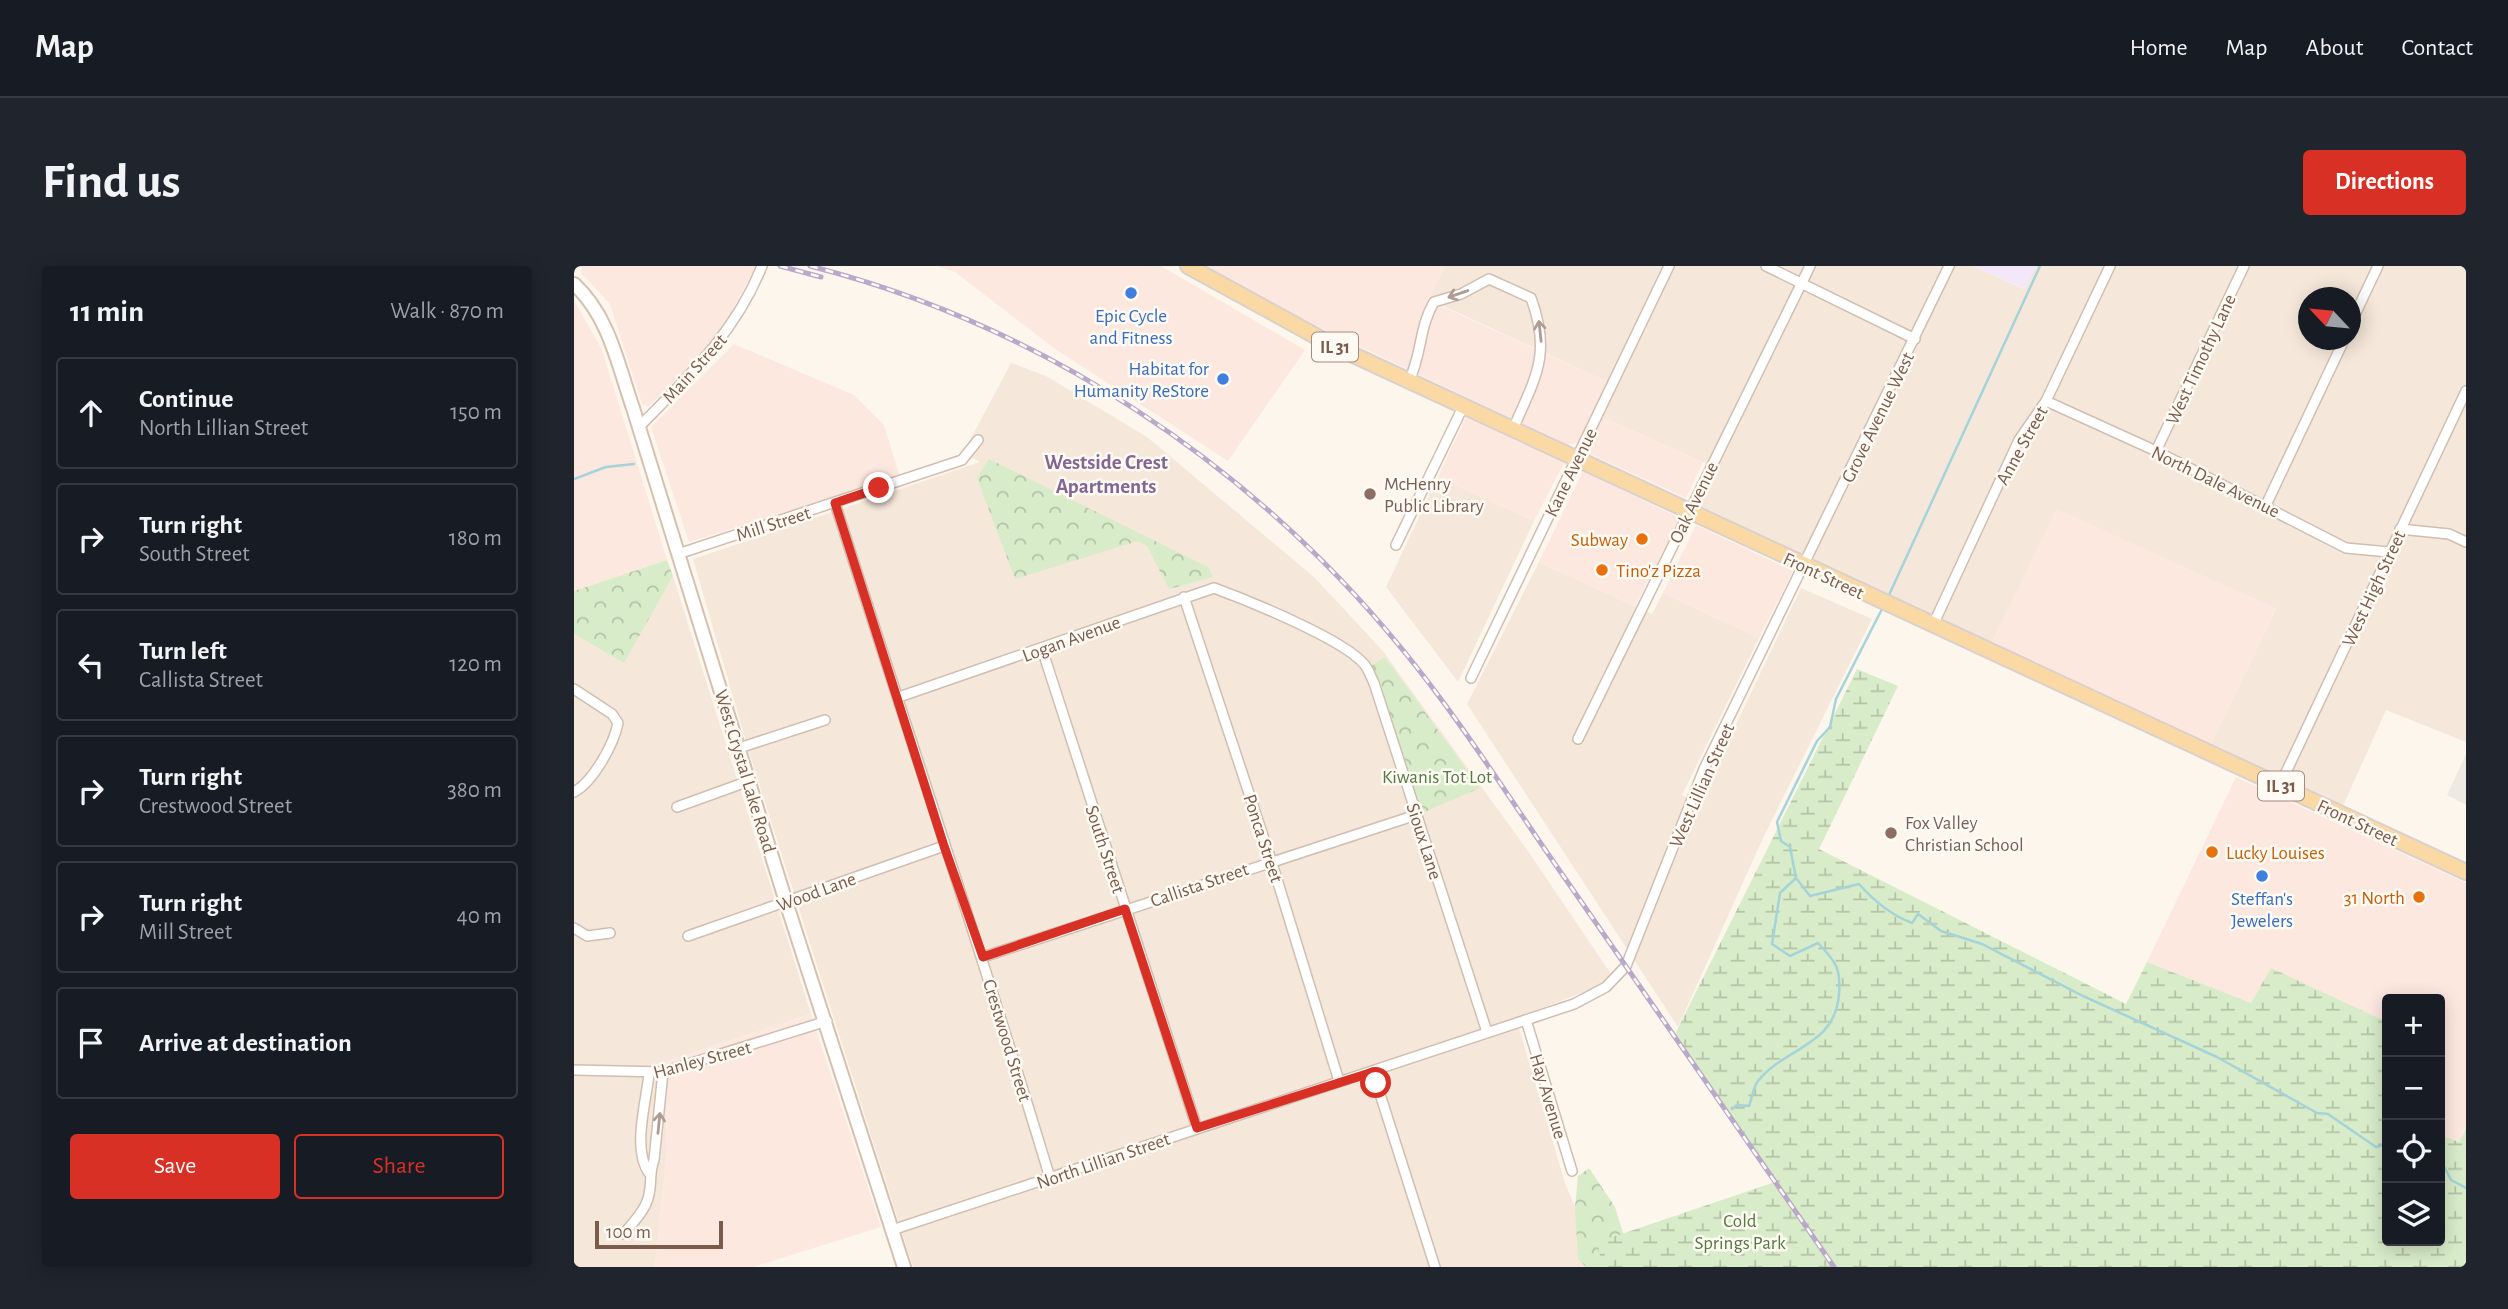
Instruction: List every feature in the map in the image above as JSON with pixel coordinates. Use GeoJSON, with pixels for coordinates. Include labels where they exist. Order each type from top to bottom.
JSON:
{"type":"FeatureCollection","features":[{"type":"Feature","properties":{"kind":"main road","name":"Front Street"},"geometry":{"type":"LineString","coordinates":[[1188,266],[1266,312],[1463,407],[2466,873]]}},
{"type":"Feature","properties":{"kind":"street","name":"Main Street"},"geometry":{"type":"LineString","coordinates":[[639,427],[714,350],[731,326],[762,266]]}},
{"type":"Feature","properties":{"kind":"street","name":"Kane Avenue"},"geometry":{"type":"LineString","coordinates":[[1471,678],[1669,266]]}},
{"type":"Feature","properties":{"kind":"street"},"geometry":{"type":"LineString","coordinates":[[1766,266],[1915,339]]}},
{"type":"Feature","properties":{"kind":"street","name":"Oak Avenue"},"geometry":{"type":"LineString","coordinates":[[1578,739],[1810,266]]}},
{"type":"Feature","properties":{"kind":"street","name":"Grove Avenue West"},"geometry":{"type":"LineString","coordinates":[[1805,567],[1949,266]]}},
{"type":"Feature","properties":{"kind":"street","name":"Anne Street"},"geometry":{"type":"LineString","coordinates":[[1933,625],[2019,440],[2046,401],[2110,266]]}},
{"type":"Feature","properties":{"kind":"street","name":"West Timothy Lane"},"geometry":{"type":"LineString","coordinates":[[2156,452],[2244,266]]}},
{"type":"Feature","properties":{"kind":"street"},"geometry":{"type":"LineString","coordinates":[[2361,302],[2378,266]]}},
{"type":"Feature","properties":{"kind":"street"},"geometry":{"type":"LineString","coordinates":[[1409,381],[1419,359],[1423,325],[1434,302],[1461,294],[1489,279],[1531,298],[1541,325],[1541,364],[1513,429]]}},
{"type":"Feature","properties":{"kind":"street","name":"West Crystal Lake Road"},"geometry":{"type":"LineString","coordinates":[[574,284],[589,297],[606,328],[904,1267]]}},
{"type":"Feature","properties":{"kind":"street"},"geometry":{"type":"LineString","coordinates":[[2266,505],[2339,350]]}},
{"type":"Feature","properties":{"kind":"street","name":"West High Street"},"geometry":{"type":"LineString","coordinates":[[2280,785],[2466,391]]}},
{"type":"Feature","properties":{"kind":"street","name":"North Dale Avenue"},"geometry":{"type":"LineString","coordinates":[[2046,401],[2266,505],[2346,548],[2389,552]]}},
{"type":"Feature","properties":{"kind":"street"},"geometry":{"type":"LineString","coordinates":[[1395,545],[1463,407]]}},
{"type":"Feature","properties":{"kind":"street","name":"Mill Street"},"geometry":{"type":"LineString","coordinates":[[678,554],[962,460],[978,440]]}},
{"type":"Feature","properties":{"kind":"street","name":"Crestwood Street"},"geometry":{"type":"LineString","coordinates":[[835,503],[944,846],[983,957],[1049,1178]]}},
{"type":"Feature","properties":{"kind":"street"},"geometry":{"type":"LineString","coordinates":[[2400,529],[2449,534],[2466,542]]}},
{"type":"Feature","properties":{"kind":"street","name":"West Lillian Street"},"geometry":{"type":"LineString","coordinates":[[1592,996],[1617,978],[1626,965],[1704,769],[1805,567]]}},
{"type":"Feature","properties":{"kind":"street","name":"Logan Avenue"},"geometry":{"type":"LineString","coordinates":[[899,698],[1214,588],[1244,598]]}},
{"type":"Feature","properties":{"kind":"street","name":"Ponca Street"},"geometry":{"type":"LineString","coordinates":[[1184,597],[1272,860],[1339,1082]]}},
{"type":"Feature","properties":{"kind":"street","name":"Sioux Lane"},"geometry":{"type":"LineString","coordinates":[[1244,598],[1339,645],[1364,664],[1374,683],[1487,1032]]}},
{"type":"Feature","properties":{"kind":"street","name":"South Street"},"geometry":{"type":"LineString","coordinates":[[1042,649],[1197,1128]]}},
{"type":"Feature","properties":{"kind":"street"},"geometry":{"type":"LineString","coordinates":[[574,689],[612,714],[618,723],[616,735],[584,787],[574,792]]}},
{"type":"Feature","properties":{"kind":"street"},"geometry":{"type":"LineString","coordinates":[[739,748],[825,720]]}},
{"type":"Feature","properties":{"kind":"street"},"geometry":{"type":"LineString","coordinates":[[677,807],[749,781]]}},
{"type":"Feature","properties":{"kind":"street","name":"Callista Street"},"geometry":{"type":"LineString","coordinates":[[983,957],[1272,860],[1416,815]]}},
{"type":"Feature","properties":{"kind":"street","name":"Wood Lane"},"geometry":{"type":"LineString","coordinates":[[688,936],[944,846]]}},
{"type":"Feature","properties":{"kind":"street"},"geometry":{"type":"LineString","coordinates":[[574,928],[587,936],[610,933]]}},
{"type":"Feature","properties":{"kind":"street","name":"North Lillian Street"},"geometry":{"type":"LineString","coordinates":[[892,1230],[1373,1072],[1592,996]]}},
{"type":"Feature","properties":{"kind":"street","name":"Hay Avenue"},"geometry":{"type":"LineString","coordinates":[[1526,1020],[1572,1171]]}},
{"type":"Feature","properties":{"kind":"street","name":"Hanley Street"},"geometry":{"type":"LineString","coordinates":[[574,1070],[649,1074],[663,1072],[827,1021]]}},
{"type":"Feature","properties":{"kind":"street"},"geometry":{"type":"LineString","coordinates":[[624,1234],[642,1212],[649,1195],[649,1173],[654,1160],[663,1072]]}},
{"type":"Feature","properties":{"kind":"street"},"geometry":{"type":"LineString","coordinates":[[1373,1072],[1435,1267]]}},
{"type":"Feature","properties":{"kind":"street"},"geometry":{"type":"LineString","coordinates":[[649,1074],[641,1150],[643,1164],[649,1173]]}},
{"type":"Feature","properties":{"kind":"shaded area"},"geometry":{"type":"Polygon","coordinates":[[[581,266],[756,266],[717,339],[648,407],[642,404],[610,304],[582,274],[581,266]]]}},
{"type":"Feature","properties":{"kind":"shaded area"},"geometry":{"type":"Polygon","coordinates":[[[937,266],[1161,266],[1305,350],[1228,461],[1055,349],[955,272],[937,266]]]}},
{"type":"Feature","properties":{"kind":"shaded area"},"geometry":{"type":"Polygon","coordinates":[[[1208,266],[1445,266],[1428,300],[1608,382],[1579,442],[1568,445],[1270,304],[1208,266]]]}},
{"type":"Feature","properties":{"kind":"shaded area"},"geometry":{"type":"Polygon","coordinates":[[[1445,266],[1662,266],[1608,382],[1428,299],[1445,266]]]}},
{"type":"Feature","properties":{"kind":"shaded area"},"geometry":{"type":"Polygon","coordinates":[[[1674,266],[1973,266],[2024,289],[2036,266],[2466,266],[2466,742],[2386,710],[2343,806],[2210,746],[2276,609],[2057,510],[1991,644],[1702,509],[1701,496],[1714,467],[1602,417],[1674,266]]]}},
{"type":"Feature","properties":{"kind":"shaded area"},"geometry":{"type":"Polygon","coordinates":[[[1973,266],[2036,266],[2025,289],[1973,266]]]}},
{"type":"Feature","properties":{"kind":"shaded area"},"geometry":{"type":"Polygon","coordinates":[[[574,300],[602,350],[667,560],[574,591],[574,300]]]}},
{"type":"Feature","properties":{"kind":"shaded area"},"geometry":{"type":"Polygon","coordinates":[[[734,344],[854,395],[884,425],[900,477],[689,542],[651,427],[734,344]]]}},
{"type":"Feature","properties":{"kind":"shaded area"},"geometry":{"type":"Polygon","coordinates":[[[1011,363],[1046,376],[1147,437],[1314,577],[1382,650],[1528,851],[1611,974],[1602,985],[1516,1018],[1565,1183],[1600,1267],[913,1267],[749,752],[693,559],[980,462],[963,453],[1011,363]]]}},
{"type":"Feature","properties":{"kind":"shaded area"},"geometry":{"type":"Polygon","coordinates":[[[1466,417],[1564,463],[1534,521],[1438,477],[1466,417]]]}},
{"type":"Feature","properties":{"kind":"shaded area"},"geometry":{"type":"Polygon","coordinates":[[[1602,417],[1703,462],[1686,498],[1590,454],[1591,441],[1602,417]]]}},
{"type":"Feature","properties":{"kind":"shaded area"},"geometry":{"type":"Polygon","coordinates":[[[1583,471],[1680,518],[1635,606],[1539,562],[1583,471]]]}},
{"type":"Feature","properties":{"kind":"shaded area"},"geometry":{"type":"Polygon","coordinates":[[[1438,477],[1534,521],[1458,682],[1386,587],[1438,477]]]}},
{"type":"Feature","properties":{"kind":"shaded area"},"geometry":{"type":"Polygon","coordinates":[[[2057,509],[2276,609],[2211,744],[1992,642],[2057,509]]]}},
{"type":"Feature","properties":{"kind":"shaded area"},"geometry":{"type":"Polygon","coordinates":[[[1696,525],[1793,571],[1759,638],[1663,593],[1696,525]]]}},
{"type":"Feature","properties":{"kind":"shaded area"},"geometry":{"type":"Polygon","coordinates":[[[1539,562],[1652,614],[1663,593],[1759,638],[1682,795],[1698,804],[1801,588],[1872,619],[1763,838],[1678,1027],[1467,704],[1539,562]]]}},
{"type":"Feature","properties":{"kind":"shaded area"},"geometry":{"type":"Polygon","coordinates":[[[673,576],[811,1014],[665,1062],[667,1151],[655,1267],[574,1267],[574,634],[624,662],[673,576]]]}},
{"type":"Feature","properties":{"kind":"shaded area"},"geometry":{"type":"Polygon","coordinates":[[[2466,754],[2466,805],[2447,795],[2466,754]]]}},
{"type":"Feature","properties":{"kind":"shaded area"},"geometry":{"type":"Polygon","coordinates":[[[2236,777],[2466,883],[2466,1129],[2459,1142],[2445,1137],[2445,994],[2382,994],[2382,1020],[2271,969],[2251,1003],[2147,962],[2236,777]]]}},
{"type":"Feature","properties":{"kind":"shaded area"},"geometry":{"type":"Polygon","coordinates":[[[811,1014],[881,1227],[753,1267],[655,1267],[667,1151],[665,1062],[811,1014]]]}},
{"type":"Feature","properties":{"kind":"green space"},"geometry":{"type":"Polygon","coordinates":[[[989,459],[1208,567],[1213,577],[1169,589],[1147,546],[1138,541],[1015,579],[977,478],[989,459]]]}},
{"type":"Feature","properties":{"kind":"green space"},"geometry":{"type":"Polygon","coordinates":[[[667,560],[673,576],[624,663],[574,634],[574,591],[667,560]]]}},
{"type":"Feature","properties":{"kind":"green space","name":"Kiwanis Tot Lot"},"geometry":{"type":"Polygon","coordinates":[[[1385,657],[1480,788],[1420,814],[1371,666],[1385,657]]]}},
{"type":"Feature","properties":{"kind":"green space","name":"Cold Springs Park"},"geometry":{"type":"Polygon","coordinates":[[[1857,669],[1898,686],[1819,849],[2126,1004],[2147,962],[2251,1003],[2271,968],[2382,1020],[2382,1246],[2445,1246],[2445,1137],[2459,1142],[2466,1129],[2466,1267],[1605,1267],[1595,1243],[1775,1182],[1674,1036],[1857,669]]]}},
{"type":"Feature","properties":{"kind":"green space"},"geometry":{"type":"Polygon","coordinates":[[[1589,1168],[1615,1207],[1623,1233],[1811,1267],[1586,1267],[1578,1259],[1575,1208],[1578,1176],[1589,1168]]]}},
{"type":"Feature","properties":{"kind":"waterway"},"geometry":{"type":"LineString","coordinates":[[1889,595],[2040,266]]}},
{"type":"Feature","properties":{"kind":"waterway"},"geometry":{"type":"LineString","coordinates":[[574,479],[606,467],[634,464]]}},
{"type":"Feature","properties":{"kind":"waterway"},"geometry":{"type":"LineString","coordinates":[[1732,1109],[1737,1105],[1749,1106],[1755,1086],[1769,1069],[1819,1036],[1836,1012],[1839,994],[1838,971],[1818,943],[1790,956],[1772,944],[1780,893],[1796,878],[1790,847],[1781,841],[1777,822],[1817,741],[1830,727],[1836,699],[1882,609]]}},
{"type":"Feature","properties":{"kind":"waterway"},"geometry":{"type":"LineString","coordinates":[[1796,878],[1810,896],[1859,884],[1883,907],[1904,920],[1912,923],[1918,914],[1941,931],[1982,944],[2083,996],[2217,1057],[2317,1113],[2328,1114],[2376,1147],[2382,1145]]}},
{"type":"Feature","properties":{"kind":"waterway"},"geometry":{"type":"LineString","coordinates":[[2445,1168],[2451,1180],[2466,1188]]}},
{"type":"Feature","properties":{"kind":"railway"},"geometry":{"type":"LineString","coordinates":[[780,266],[821,277]]}},
{"type":"Feature","properties":{"kind":"railway"},"geometry":{"type":"LineString","coordinates":[[810,266],[896,292],[979,325],[1059,364],[1136,410],[1210,462],[1278,519],[1343,582],[1402,649],[1467,735],[1834,1267]]}},
{"type":"Feature","properties":{"kind":"place","name":"Epic Cycle and Fitness"},"geometry":{"type":"Point","coordinates":[1131,293]}},
{"type":"Feature","properties":{"kind":"place","name":"Habitat for Humanity ReStore"},"geometry":{"type":"Point","coordinates":[1223,379]}},
{"type":"Feature","properties":{"kind":"place","name":"McHenry Public Library"},"geometry":{"type":"Point","coordinates":[1370,494]}},
{"type":"Feature","properties":{"kind":"place","name":"Subway"},"geometry":{"type":"Point","coordinates":[1642,539]}},
{"type":"Feature","properties":{"kind":"place","name":"Tino'z Pizza"},"geometry":{"type":"Point","coordinates":[1602,570]}},
{"type":"Feature","properties":{"kind":"place","name":"Fox Valley Christian School"},"geometry":{"type":"Point","coordinates":[1891,833]}},
{"type":"Feature","properties":{"kind":"place","name":"Lucky Louises"},"geometry":{"type":"Point","coordinates":[2212,852]}},
{"type":"Feature","properties":{"kind":"place","name":"Steffan's Jewelers"},"geometry":{"type":"Point","coordinates":[2262,876]}},
{"type":"Feature","properties":{"kind":"place","name":"31 North"},"geometry":{"type":"Point","coordinates":[2419,897]}},
{"type":"Feature","properties":{"kind":"district","name":"Westside Crest Apartments"},"geometry":{"type":"Point","coordinates":[1106,474]}},
{"type":"Feature","properties":{"kind":"route"},"geometry":{"type":"LineString","coordinates":[[879,488],[835,503],[944,846],[983,957],[1125,909],[1197,1128],[1373,1072],[1376,1083]]}}]}
